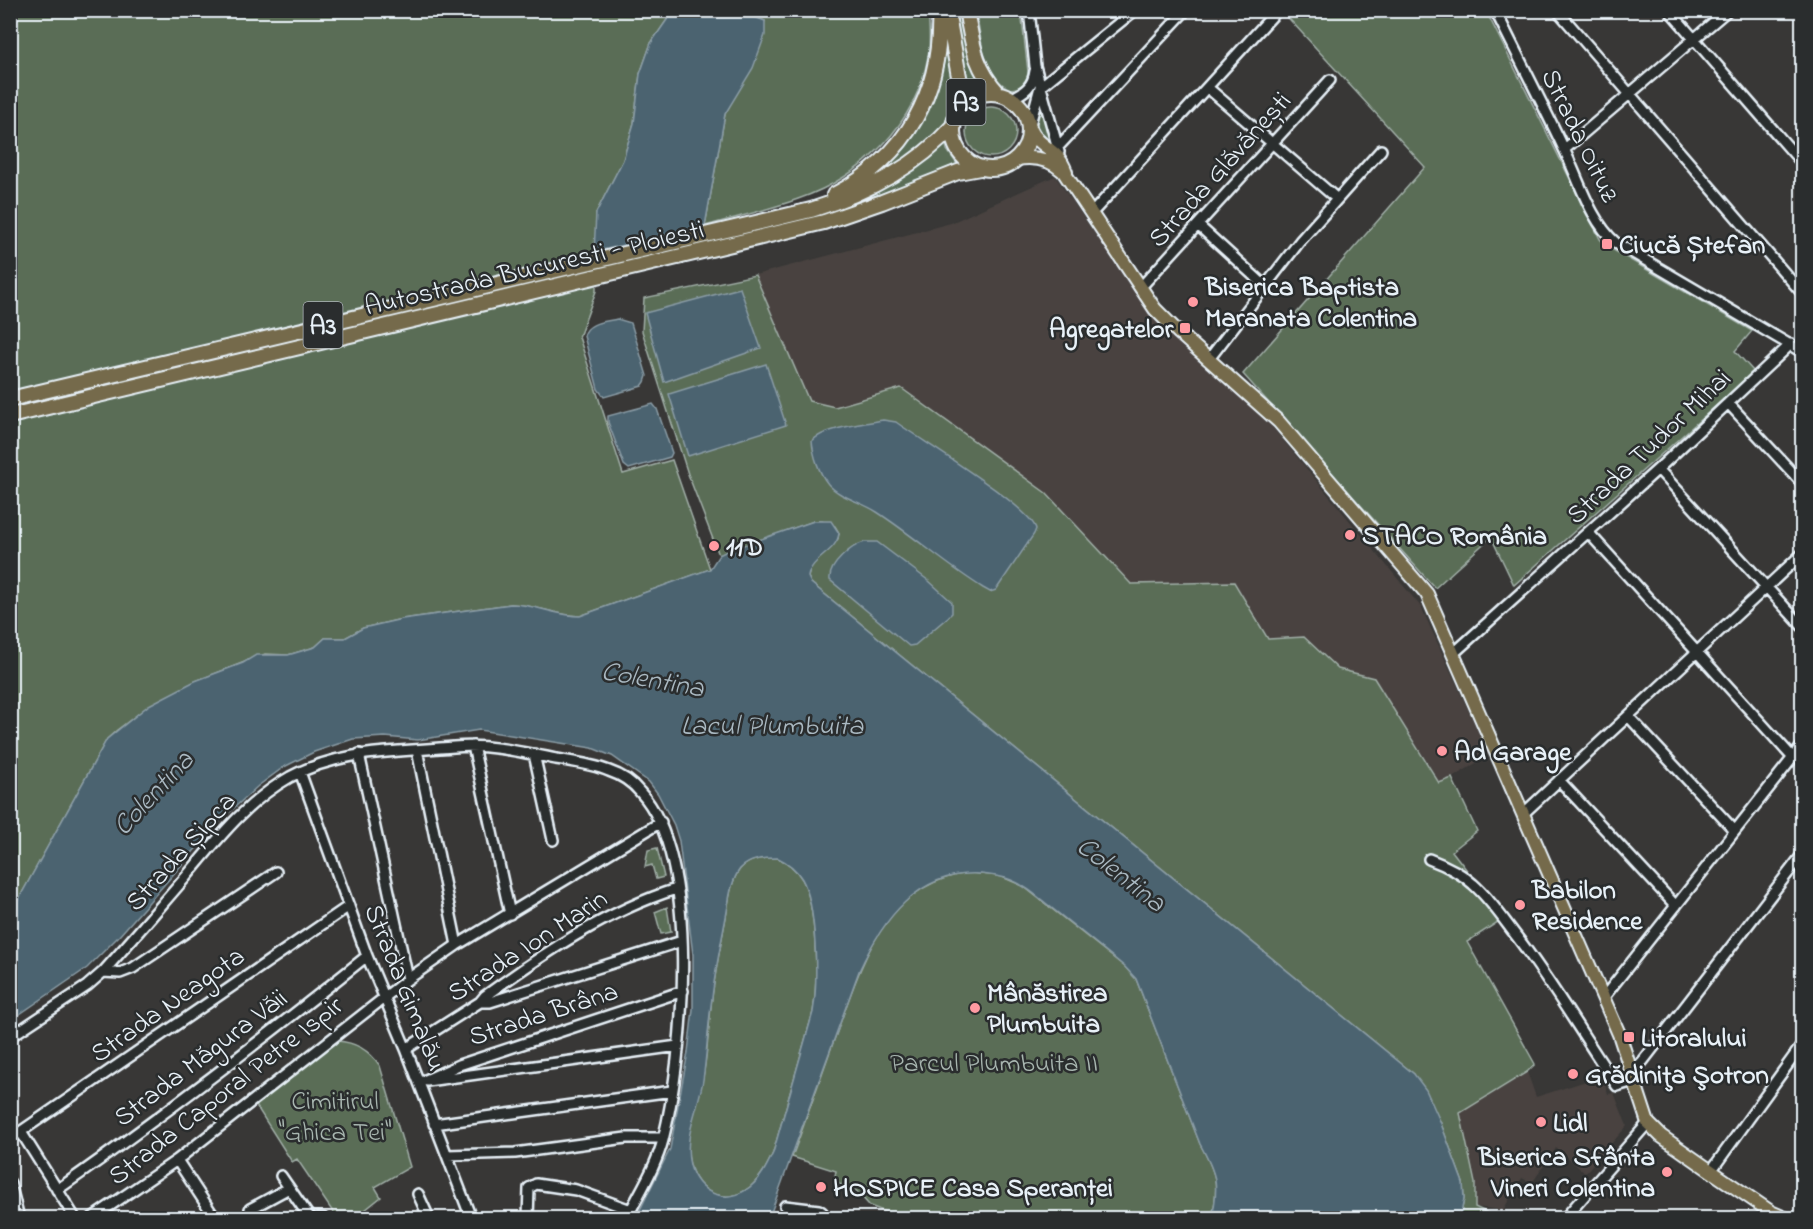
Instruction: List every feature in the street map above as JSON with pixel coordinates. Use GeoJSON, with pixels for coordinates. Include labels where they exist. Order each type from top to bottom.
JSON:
{"type":"FeatureCollection","features":[{"type":"Feature","properties":{"kind":"highway"},"geometry":{"type":"LineString","coordinates":[[774,220],[850,186],[881,163],[908,131],[924,103],[936,69],[939,46],[939,10]]}},
{"type":"Feature","properties":{"kind":"highway","name":"A3"},"geometry":{"type":"LineString","coordinates":[[774,220],[832,204],[879,182],[924,152],[953,126],[960,109],[960,82],[947,10]]}},
{"type":"Feature","properties":{"kind":"highway","name":"A3"},"geometry":{"type":"LineString","coordinates":[[966,10],[978,65],[998,93]]}},
{"type":"Feature","properties":{"kind":"highway","name":"A3"},"geometry":{"type":"LineString","coordinates":[[960,109],[973,97],[990,92],[998,93],[1012,98],[1023,109],[1030,126]]}},
{"type":"Feature","properties":{"kind":"highway","name":"A3"},"geometry":{"type":"LineString","coordinates":[[953,126],[955,144],[959,152],[965,159],[980,168],[996,169],[1011,164],[1017,159]]}},
{"type":"Feature","properties":{"kind":"highway"},"geometry":{"type":"LineString","coordinates":[[1017,159],[1027,145],[1030,126]]}},
{"type":"Feature","properties":{"kind":"highway","name":"Autostrada Bucuresti - Ploiesti"},"geometry":{"type":"LineString","coordinates":[[154,382],[824,222],[855,213],[958,172],[980,168]]}},
{"type":"Feature","properties":{"kind":"highway","name":"Autostrada Bucuresti - Ploiesti"},"geometry":{"type":"LineString","coordinates":[[127,372],[774,220]]}},
{"type":"Feature","properties":{"kind":"highway"},"geometry":{"type":"LineString","coordinates":[[10,391],[86,376],[127,372]]}},
{"type":"Feature","properties":{"kind":"highway","name":"A3"},"geometry":{"type":"LineString","coordinates":[[10,399],[127,372]]}},
{"type":"Feature","properties":{"kind":"highway"},"geometry":{"type":"LineString","coordinates":[[10,424],[117,396],[154,382]]}},
{"type":"Feature","properties":{"kind":"highway","name":"A3"},"geometry":{"type":"LineString","coordinates":[[10,416],[154,382]]}},
{"type":"Feature","properties":{"kind":"main road"},"geometry":{"type":"LineString","coordinates":[[1030,126],[1038,141],[1062,160],[1069,178],[1091,214],[1140,288],[1170,325],[1279,422],[1431,599],[1604,997],[1622,1041],[1648,1123],[1661,1136],[1773,1215],[1785,1218]]}},
{"type":"Feature","properties":{"kind":"main road"},"geometry":{"type":"LineString","coordinates":[[1017,159],[1030,158],[1049,161],[1059,167],[1069,178]]}},
{"type":"Feature","properties":{"kind":"street"},"geometry":{"type":"LineString","coordinates":[[1030,126],[1040,87],[1135,10]]}},
{"type":"Feature","properties":{"kind":"street"},"geometry":{"type":"LineString","coordinates":[[1058,147],[1186,10]]}},
{"type":"Feature","properties":{"kind":"street","name":"Strada Oituz"},"geometry":{"type":"LineString","coordinates":[[1495,10],[1598,222],[1610,238],[1803,352]]}},
{"type":"Feature","properties":{"kind":"street"},"geometry":{"type":"LineString","coordinates":[[1557,10],[1803,293]]}},
{"type":"Feature","properties":{"kind":"street"},"geometry":{"type":"LineString","coordinates":[[1669,10],[1803,164]]}},
{"type":"Feature","properties":{"kind":"street"},"geometry":{"type":"LineString","coordinates":[[1564,149],[1728,10]]}},
{"type":"Feature","properties":{"kind":"street"},"geometry":{"type":"LineString","coordinates":[[1030,12],[1035,66],[1062,160]]}},
{"type":"Feature","properties":{"kind":"street"},"geometry":{"type":"LineString","coordinates":[[1091,214],[1274,14]]}},
{"type":"Feature","properties":{"kind":"street"},"geometry":{"type":"LineString","coordinates":[[1012,98],[1024,92],[1031,85],[1035,66]]}},
{"type":"Feature","properties":{"kind":"street","name":"Strada Glăvănești"},"geometry":{"type":"LineString","coordinates":[[1140,288],[1330,80]]}},
{"type":"Feature","properties":{"kind":"street"},"geometry":{"type":"LineString","coordinates":[[1208,88],[1337,199]]}},
{"type":"Feature","properties":{"kind":"street"},"geometry":{"type":"LineString","coordinates":[[1209,359],[1300,241],[1381,150]]}},
{"type":"Feature","properties":{"kind":"street"},"geometry":{"type":"LineString","coordinates":[[1199,226],[1265,286]]}},
{"type":"Feature","properties":{"kind":"street","name":"Strada Tudor Mihai"},"geometry":{"type":"LineString","coordinates":[[1454,653],[1658,469],[1791,344]]}},
{"type":"Feature","properties":{"kind":"street"},"geometry":{"type":"LineString","coordinates":[[1728,403],[1803,483]]}},
{"type":"Feature","properties":{"kind":"street"},"geometry":{"type":"LineString","coordinates":[[1658,469],[1803,626]]}},
{"type":"Feature","properties":{"kind":"street"},"geometry":{"type":"LineString","coordinates":[[1588,532],[1793,758]]}},
{"type":"Feature","properties":{"kind":"street"},"geometry":{"type":"LineString","coordinates":[[1524,813],[1803,554]]}},
{"type":"Feature","properties":{"kind":"street"},"geometry":{"type":"LineString","coordinates":[[1628,716],[1735,831]]}},
{"type":"Feature","properties":{"kind":"street"},"geometry":{"type":"LineString","coordinates":[[473,746],[510,914]]}},
{"type":"Feature","properties":{"kind":"street","name":"Strada Șipca"},"geometry":{"type":"LineString","coordinates":[[10,1037],[87,986],[104,972],[233,822],[267,792],[300,772],[359,754],[473,746],[495,747],[590,765],[618,775],[641,793],[661,822],[669,849],[682,941],[683,991],[678,1046],[663,1138],[656,1159],[629,1214]]}},
{"type":"Feature","properties":{"kind":"street"},"geometry":{"type":"LineString","coordinates":[[1604,997],[1803,746]]}},
{"type":"Feature","properties":{"kind":"street"},"geometry":{"type":"LineString","coordinates":[[417,750],[457,945]]}},
{"type":"Feature","properties":{"kind":"street"},"geometry":{"type":"LineString","coordinates":[[359,754],[408,979]]}},
{"type":"Feature","properties":{"kind":"street"},"geometry":{"type":"LineString","coordinates":[[534,754],[553,840]]}},
{"type":"Feature","properties":{"kind":"street","name":"Strada Gimalău"},"geometry":{"type":"LineString","coordinates":[[300,772],[367,956],[406,1049],[471,1218]]}},
{"type":"Feature","properties":{"kind":"street"},"geometry":{"type":"LineString","coordinates":[[1560,780],[1676,906]]}},
{"type":"Feature","properties":{"kind":"street","name":"Strada Caporal Petre Ispir"},"geometry":{"type":"LineString","coordinates":[[92,1218],[177,1160],[408,979],[457,945],[661,822]]}},
{"type":"Feature","properties":{"kind":"street"},"geometry":{"type":"LineString","coordinates":[[1429,859],[1457,872],[1487,899],[1562,1000],[1617,1086],[1633,1076],[1803,855]]}},
{"type":"Feature","properties":{"kind":"street","name":"Strada Șipca"},"geometry":{"type":"LineString","coordinates":[[104,972],[120,973],[133,968],[276,872]]}},
{"type":"Feature","properties":{"kind":"street","name":"Strada Ion Marin"},"geometry":{"type":"LineString","coordinates":[[406,1049],[603,920],[676,889]]}},
{"type":"Feature","properties":{"kind":"street","name":"Strada Neagota"},"geometry":{"type":"LineString","coordinates":[[10,1139],[349,906]]}},
{"type":"Feature","properties":{"kind":"street"},"geometry":{"type":"LineString","coordinates":[[480,1002],[499,1000],[682,941]]}},
{"type":"Feature","properties":{"kind":"street","name":"Strada Măgura Văii"},"geometry":{"type":"LineString","coordinates":[[57,1190],[147,1126],[367,956]]}},
{"type":"Feature","properties":{"kind":"street","name":"Strada Brâna"},"geometry":{"type":"LineString","coordinates":[[419,1083],[459,1065],[683,991]]}},
{"type":"Feature","properties":{"kind":"street"},"geometry":{"type":"LineString","coordinates":[[1711,1171],[1803,1045]]}},
{"type":"Feature","properties":{"kind":"street"},"geometry":{"type":"LineString","coordinates":[[419,1083],[678,1046]]}},
{"type":"Feature","properties":{"kind":"street"},"geometry":{"type":"LineString","coordinates":[[435,1124],[672,1091]]}},
{"type":"Feature","properties":{"kind":"street"},"geometry":{"type":"LineString","coordinates":[[1565,1218],[1648,1123]]}},
{"type":"Feature","properties":{"kind":"street"},"geometry":{"type":"LineString","coordinates":[[21,1132],[75,1218]]}},
{"type":"Feature","properties":{"kind":"street"},"geometry":{"type":"LineString","coordinates":[[447,1155],[515,1154],[626,1138],[663,1138]]}},
{"type":"Feature","properties":{"kind":"street"},"geometry":{"type":"LineString","coordinates":[[177,1160],[214,1218]]}},
{"type":"Feature","properties":{"kind":"street"},"geometry":{"type":"LineString","coordinates":[[280,1176],[310,1218]]}},
{"type":"Feature","properties":{"kind":"street"},"geometry":{"type":"LineString","coordinates":[[10,1183],[20,1218]]}},
{"type":"Feature","properties":{"kind":"street"},"geometry":{"type":"LineString","coordinates":[[528,1218],[529,1188],[536,1184],[576,1190],[629,1214]]}},
{"type":"Feature","properties":{"kind":"street"},"geometry":{"type":"LineString","coordinates":[[250,1209],[288,1188]]}},
{"type":"Feature","properties":{"kind":"street"},"geometry":{"type":"LineString","coordinates":[[418,1194],[429,1218]]}},
{"type":"Feature","properties":{"kind":"street"},"geometry":{"type":"LineString","coordinates":[[787,1218],[788,1206],[819,1210],[825,1218]]}},
{"type":"Feature","properties":{"kind":"street"},"geometry":{"type":"LineString","coordinates":[[317,1218],[323,1218]]}},
{"type":"Feature","properties":{"kind":"shaded area"},"geometry":{"type":"Polygon","coordinates":[[[1055,176],[1133,289],[1175,340],[1253,404],[1421,607],[1489,755],[1440,783],[1374,678],[1338,669],[1304,637],[1268,639],[1234,582],[1131,584],[901,388],[835,407],[809,401],[755,275],[951,223],[1055,176]]]}},
{"type":"Feature","properties":{"kind":"shaded area"},"geometry":{"type":"Polygon","coordinates":[[[1527,1072],[1536,1097],[1602,1076],[1608,1094],[1614,1093],[1627,1126],[1585,1173],[1556,1148],[1532,1183],[1522,1178],[1503,1210],[1475,1207],[1476,1190],[1460,1113],[1527,1072]]]}},
{"type":"Feature","properties":{"kind":"green space"},"geometry":{"type":"Polygon","coordinates":[[[1281,10],[1486,11],[1600,239],[1608,247],[1752,331],[1735,351],[1754,372],[1514,585],[1491,537],[1435,588],[1243,374],[1425,167],[1281,10]]]}},
{"type":"Feature","properties":{"kind":"green space"},"geometry":{"type":"Polygon","coordinates":[[[11,11],[673,11],[651,43],[640,74],[634,123],[623,160],[596,213],[596,291],[579,337],[623,474],[672,460],[710,569],[580,616],[511,604],[402,619],[363,628],[345,638],[325,638],[315,647],[288,655],[265,654],[196,681],[149,706],[107,739],[11,913],[11,11]]]}},
{"type":"Feature","properties":{"kind":"green space"},"geometry":{"type":"Polygon","coordinates":[[[739,11],[928,11],[929,50],[922,81],[912,104],[898,126],[864,162],[844,177],[798,199],[705,226],[725,114],[737,92],[765,21],[739,11]]]}},
{"type":"Feature","properties":{"kind":"green space"},"geometry":{"type":"Polygon","coordinates":[[[952,11],[961,11],[985,87],[965,94],[952,11]]]}},
{"type":"Feature","properties":{"kind":"green space"},"geometry":{"type":"Polygon","coordinates":[[[976,11],[1021,11],[1028,72],[1025,82],[1018,88],[1010,89],[1001,83],[988,65],[976,11]]]}},
{"type":"Feature","properties":{"kind":"green space"},"geometry":{"type":"Polygon","coordinates":[[[944,21],[956,77],[956,91],[946,122],[932,141],[921,150],[847,193],[914,130],[944,21]]]}},
{"type":"Feature","properties":{"kind":"green space"},"geometry":{"type":"Polygon","coordinates":[[[1042,102],[1054,146],[1046,142],[1036,129],[1036,119],[1042,102]]]}},
{"type":"Feature","properties":{"kind":"green space"},"geometry":{"type":"Polygon","coordinates":[[[986,107],[996,107],[1009,114],[1016,127],[1016,137],[1009,150],[996,157],[986,157],[977,153],[970,146],[966,137],[966,127],[970,118],[977,111],[986,107]]]}},
{"type":"Feature","properties":{"kind":"green space"},"geometry":{"type":"Polygon","coordinates":[[[945,140],[947,150],[957,164],[874,197],[790,225],[789,222],[808,217],[945,140]]]}},
{"type":"Feature","properties":{"kind":"green space"},"geometry":{"type":"Polygon","coordinates":[[[755,275],[809,401],[835,407],[901,388],[1046,493],[1131,584],[1234,582],[1268,639],[1304,637],[1338,669],[1374,678],[1439,783],[1452,778],[1477,831],[1452,851],[1493,904],[1501,920],[1467,942],[1535,1064],[1527,1072],[1460,1113],[1475,1183],[1475,1207],[1490,1214],[1491,1218],[1460,1218],[1464,1199],[1463,1183],[1440,1121],[1414,1074],[811,583],[808,577],[811,566],[838,539],[839,533],[835,526],[822,521],[814,521],[719,555],[688,474],[642,331],[644,298],[755,275]]]}},
{"type":"Feature","properties":{"kind":"green space"},"geometry":{"type":"Polygon","coordinates":[[[657,848],[664,877],[656,879],[652,865],[645,867],[648,850],[657,848]]]}},
{"type":"Feature","properties":{"kind":"green space"},"geometry":{"type":"Polygon","coordinates":[[[778,858],[800,875],[811,907],[816,964],[813,1012],[773,1153],[761,1176],[750,1187],[741,1193],[722,1196],[714,1194],[699,1183],[690,1165],[688,1154],[690,1130],[702,1082],[715,978],[730,892],[737,874],[744,865],[753,861],[778,858]]]}},
{"type":"Feature","properties":{"kind":"green space","name":"Parcul Plumbuita II"},"geometry":{"type":"Polygon","coordinates":[[[970,873],[1000,876],[1023,886],[1125,967],[1136,979],[1213,1172],[1216,1188],[1212,1218],[901,1218],[870,1206],[853,1187],[843,1186],[834,1181],[836,1171],[792,1157],[856,979],[881,930],[897,909],[917,892],[941,880],[970,873]]]}},
{"type":"Feature","properties":{"kind":"green space"},"geometry":{"type":"Polygon","coordinates":[[[667,907],[671,932],[661,934],[655,912],[667,907]]]}},
{"type":"Feature","properties":{"kind":"green space","name":"Cimitirul \"Ghica Tei\""},"geometry":{"type":"Polygon","coordinates":[[[337,1041],[362,1048],[380,1066],[410,1167],[375,1187],[381,1197],[355,1218],[337,1218],[297,1159],[292,1162],[255,1104],[337,1041]]]}},
{"type":"Feature","properties":{"kind":"water"},"geometry":{"type":"Polygon","coordinates":[[[673,11],[739,11],[765,21],[765,35],[753,68],[725,114],[705,226],[594,252],[596,213],[623,160],[634,123],[640,74],[651,43],[673,11]]]}},
{"type":"Feature","properties":{"kind":"water"},"geometry":{"type":"Polygon","coordinates":[[[740,288],[761,348],[664,382],[645,313],[740,288]]]}},
{"type":"Feature","properties":{"kind":"water"},"geometry":{"type":"Polygon","coordinates":[[[617,319],[631,323],[647,376],[642,386],[604,397],[598,389],[584,336],[593,325],[617,319]]]}},
{"type":"Feature","properties":{"kind":"water"},"geometry":{"type":"Polygon","coordinates":[[[766,364],[786,425],[688,456],[669,394],[766,364]]]}},
{"type":"Feature","properties":{"kind":"water"},"geometry":{"type":"Polygon","coordinates":[[[653,404],[657,409],[672,453],[670,457],[629,469],[624,465],[608,422],[608,416],[653,404]]]}},
{"type":"Feature","properties":{"kind":"water"},"geometry":{"type":"Polygon","coordinates":[[[883,420],[896,422],[996,490],[1015,505],[1036,529],[996,590],[990,592],[983,588],[877,512],[839,493],[825,480],[817,464],[812,441],[835,429],[883,420]]]}},
{"type":"Feature","properties":{"kind":"water","name":"Lacul Plumbuita"},"geometry":{"type":"Polygon","coordinates":[[[814,521],[831,521],[839,533],[837,540],[810,570],[808,577],[811,583],[1414,1074],[1426,1090],[1440,1121],[1463,1183],[1464,1199],[1460,1218],[1212,1218],[1216,1188],[1213,1172],[1136,979],[1125,967],[1028,889],[1007,879],[980,874],[958,875],[938,880],[921,890],[905,902],[879,934],[859,971],[769,1218],[636,1218],[670,1149],[688,1052],[693,1009],[693,955],[679,841],[674,825],[649,782],[612,756],[592,748],[479,730],[418,740],[385,737],[353,739],[314,752],[284,767],[258,786],[223,818],[119,936],[87,968],[11,1020],[11,913],[107,739],[149,705],[195,681],[243,663],[256,655],[288,655],[315,647],[325,638],[345,638],[363,628],[402,619],[511,604],[580,616],[710,569],[719,555],[814,521]],[[778,858],[753,861],[744,865],[737,874],[730,892],[716,968],[703,1080],[690,1133],[688,1154],[690,1165],[699,1183],[714,1194],[722,1196],[741,1193],[750,1187],[761,1176],[773,1153],[813,1012],[816,964],[811,907],[802,879],[795,869],[778,858]]]}},
{"type":"Feature","properties":{"kind":"water"},"geometry":{"type":"Polygon","coordinates":[[[865,542],[877,542],[929,581],[952,602],[952,613],[915,645],[909,646],[830,580],[830,574],[837,562],[854,547],[865,542]]]}},
{"type":"Feature","properties":{"kind":"place","name":"Ciucă Ștefan"},"geometry":{"type":"Point","coordinates":[1607,244]}},
{"type":"Feature","properties":{"kind":"place","name":"Biserica Baptista Maranata Colentina"},"geometry":{"type":"Point","coordinates":[1193,302]}},
{"type":"Feature","properties":{"kind":"place","name":"Agregatelor"},"geometry":{"type":"Point","coordinates":[1185,328]}},
{"type":"Feature","properties":{"kind":"place","name":"STACO România"},"geometry":{"type":"Point","coordinates":[1350,535]}},
{"type":"Feature","properties":{"kind":"place","name":"11D"},"geometry":{"type":"Point","coordinates":[714,546]}},
{"type":"Feature","properties":{"kind":"place","name":"Ad Garage"},"geometry":{"type":"Point","coordinates":[1442,751]}},
{"type":"Feature","properties":{"kind":"place","name":"Babilon Residence"},"geometry":{"type":"Point","coordinates":[1520,905]}},
{"type":"Feature","properties":{"kind":"place","name":"Mânăstirea Plumbuita"},"geometry":{"type":"Point","coordinates":[975,1008]}},
{"type":"Feature","properties":{"kind":"place","name":"Litoralului"},"geometry":{"type":"Point","coordinates":[1629,1037]}},
{"type":"Feature","properties":{"kind":"place","name":"Grădiniţa Şotron"},"geometry":{"type":"Point","coordinates":[1573,1074]}},
{"type":"Feature","properties":{"kind":"place","name":"Lidl"},"geometry":{"type":"Point","coordinates":[1541,1122]}},
{"type":"Feature","properties":{"kind":"place","name":"Biserica Sfânta Vineri Colentina"},"geometry":{"type":"Point","coordinates":[1667,1172]}},
{"type":"Feature","properties":{"kind":"place","name":"HOSPICE Casa Speranței"},"geometry":{"type":"Point","coordinates":[821,1187]}},
{"type":"Feature","properties":{"kind":"water label","name":"Colentina"},"geometry":{"type":"Point","coordinates":[653,678]}},
{"type":"Feature","properties":{"kind":"water label","name":"Colentina"},"geometry":{"type":"Point","coordinates":[152,792]}},
{"type":"Feature","properties":{"kind":"water label","name":"Colentina"},"geometry":{"type":"Point","coordinates":[1122,873]}}]}
